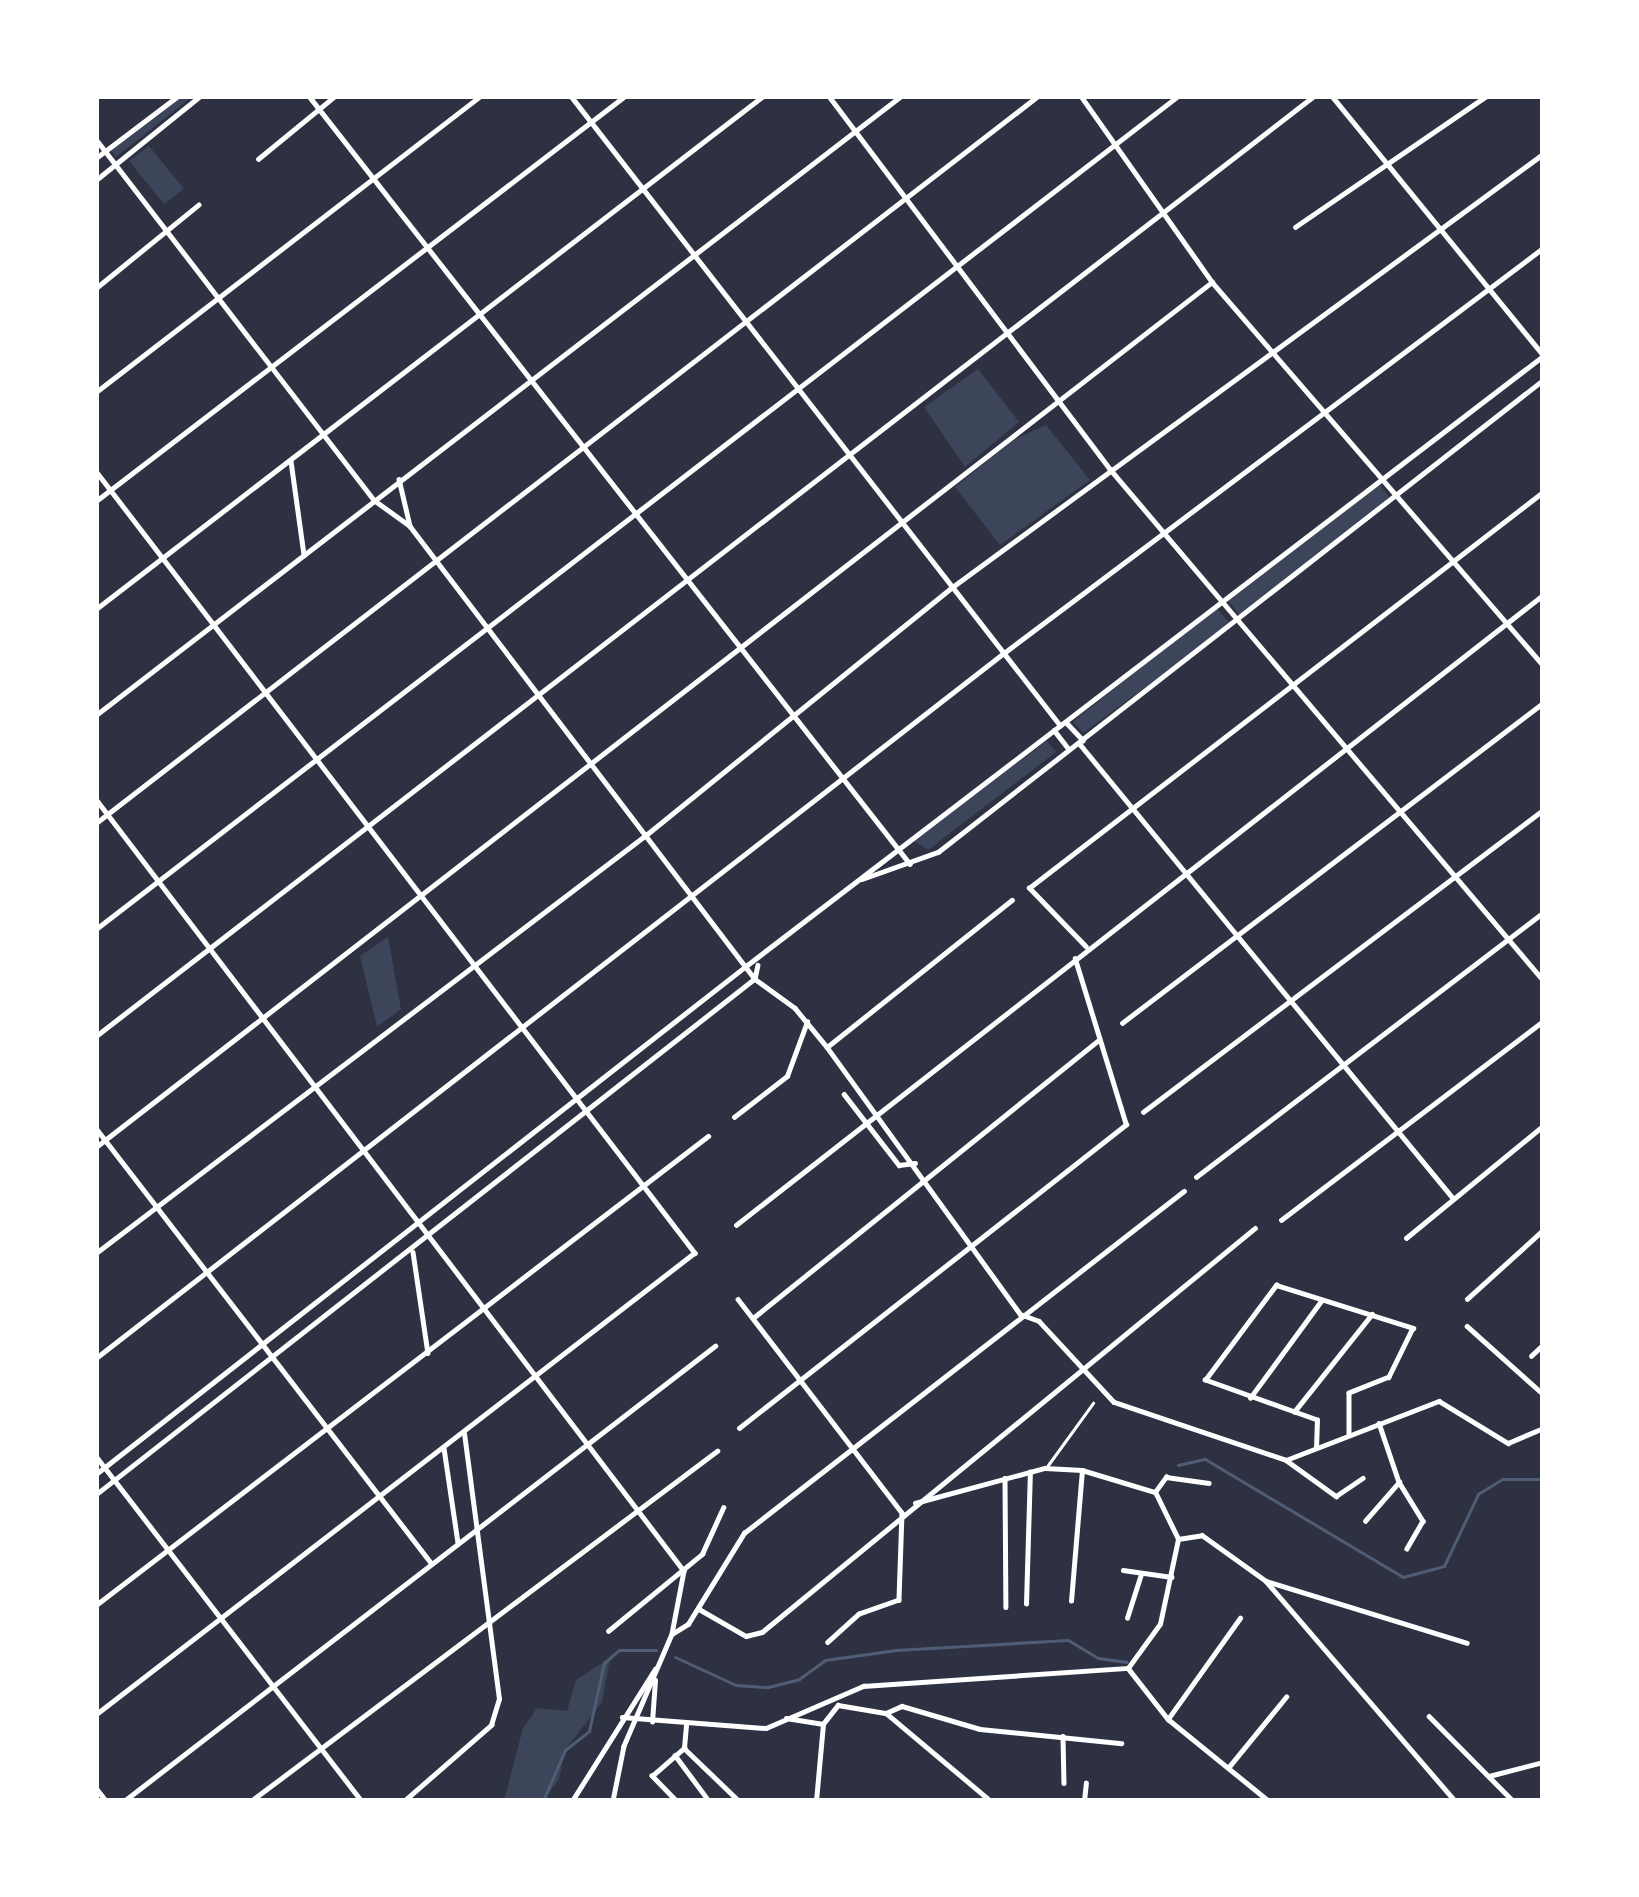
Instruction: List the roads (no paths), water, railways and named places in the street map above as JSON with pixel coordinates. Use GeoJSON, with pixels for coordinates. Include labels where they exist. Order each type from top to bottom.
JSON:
{"type":"FeatureCollection","features":[{"type":"Feature","properties":{"kind":"street"},"geometry":{"type":"LineString","coordinates":[[96,158],[178,96]]}},
{"type":"Feature","properties":{"kind":"street"},"geometry":{"type":"LineString","coordinates":[[96,180],[200,96]]}},
{"type":"Feature","properties":{"kind":"street"},"geometry":{"type":"LineString","coordinates":[[309,96],[692,576],[910,864]]}},
{"type":"Feature","properties":{"kind":"street"},"geometry":{"type":"LineString","coordinates":[[258,159],[335,96]]}},
{"type":"Feature","properties":{"kind":"street"},"geometry":{"type":"LineString","coordinates":[[96,392],[482,96]]}},
{"type":"Feature","properties":{"kind":"street"},"geometry":{"type":"LineString","coordinates":[[571,96],[1060,725],[1081,741],[1453,1198]]}},
{"type":"Feature","properties":{"kind":"street"},"geometry":{"type":"LineString","coordinates":[[96,501],[625,96]]}},
{"type":"Feature","properties":{"kind":"street"},"geometry":{"type":"LineString","coordinates":[[96,609],[763,96]]}},
{"type":"Feature","properties":{"kind":"street"},"geometry":{"type":"LineString","coordinates":[[829,96],[1110,470],[1403,809],[1543,980]]}},
{"type":"Feature","properties":{"kind":"street"},"geometry":{"type":"LineString","coordinates":[[96,715],[399,477],[901,96]]}},
{"type":"Feature","properties":{"kind":"street"},"geometry":{"type":"LineString","coordinates":[[96,823],[263,689],[437,562],[1038,96]]}},
{"type":"Feature","properties":{"kind":"street"},"geometry":{"type":"LineString","coordinates":[[1081,96],[1212,281],[1543,665]]}},
{"type":"Feature","properties":{"kind":"street"},"geometry":{"type":"LineString","coordinates":[[96,929],[953,262],[1178,96]]}},
{"type":"Feature","properties":{"kind":"street"},"geometry":{"type":"LineString","coordinates":[[96,1036],[210,942],[540,696],[1314,96]]}},
{"type":"Feature","properties":{"kind":"street"},"geometry":{"type":"LineString","coordinates":[[96,1474],[423,1225],[746,966],[759,963],[896,846],[1060,725],[1378,476],[1543,356],[1432,228],[1332,96]]}},
{"type":"Feature","properties":{"kind":"street"},"geometry":{"type":"LineString","coordinates":[[1295,227],[1486,96]]}},
{"type":"Feature","properties":{"kind":"street"},"geometry":{"type":"LineString","coordinates":[[96,139],[374,500],[410,526],[755,979],[807,1022],[827,1047],[1020,1314],[1039,1321],[1080,1368],[1130,1413],[1286,1460],[1336,1496],[1363,1478]]}},
{"type":"Feature","properties":{"kind":"street"},"geometry":{"type":"LineString","coordinates":[[96,1253],[646,835],[951,588],[1432,228],[1543,154]]}},
{"type":"Feature","properties":{"kind":"street"},"geometry":{"type":"LineString","coordinates":[[96,288],[198,205]]}},
{"type":"Feature","properties":{"kind":"street"},"geometry":{"type":"LineString","coordinates":[[96,1358],[848,780],[1004,653],[1543,248]]}},
{"type":"Feature","properties":{"kind":"street"},"geometry":{"type":"LineString","coordinates":[[96,1147],[592,764],[742,641],[1212,281]]}},
{"type":"Feature","properties":{"kind":"street"},"geometry":{"type":"LineString","coordinates":[[856,881],[938,853],[1543,380]]}},
{"type":"Feature","properties":{"kind":"street"},"geometry":{"type":"LineString","coordinates":[[291,461],[304,555]]}},
{"type":"Feature","properties":{"kind":"street"},"geometry":{"type":"LineString","coordinates":[[96,471],[695,1253],[96,1715]]}},
{"type":"Feature","properties":{"kind":"street"},"geometry":{"type":"LineString","coordinates":[[399,477],[410,526]]}},
{"type":"Feature","properties":{"kind":"street"},"geometry":{"type":"LineString","coordinates":[[1087,948],[1029,888],[1543,492]]}},
{"type":"Feature","properties":{"kind":"street"},"geometry":{"type":"LineString","coordinates":[[736,1225],[863,1119],[1543,595]]}},
{"type":"Feature","properties":{"kind":"street"},"geometry":{"type":"LineString","coordinates":[[1122,1023],[1543,703]]}},
{"type":"Feature","properties":{"kind":"street"},"geometry":{"type":"LineString","coordinates":[[1060,725],[1070,749]]}},
{"type":"Feature","properties":{"kind":"street"},"geometry":{"type":"LineString","coordinates":[[96,799],[592,1440],[685,1570],[672,1634],[634,1721],[613,1801]]}},
{"type":"Feature","properties":{"kind":"street"},"geometry":{"type":"LineString","coordinates":[[1143,1112],[1543,809]]}},
{"type":"Feature","properties":{"kind":"street"},"geometry":{"type":"LineString","coordinates":[[827,1047],[1012,900]]}},
{"type":"Feature","properties":{"kind":"street"},"geometry":{"type":"LineString","coordinates":[[1196,1177],[1346,1068],[1543,913]]}},
{"type":"Feature","properties":{"kind":"street"},"geometry":{"type":"LineString","coordinates":[[739,1428],[1126,1125],[1074,958]]}},
{"type":"Feature","properties":{"kind":"street"},"geometry":{"type":"LineString","coordinates":[[96,1495],[589,1115],[755,979],[759,963]]}},
{"type":"Feature","properties":{"kind":"street"},"geometry":{"type":"LineString","coordinates":[[1281,1220],[1401,1135],[1543,1021]]}},
{"type":"Feature","properties":{"kind":"street"},"geometry":{"type":"LineString","coordinates":[[734,1118],[787,1076],[807,1022]]}},
{"type":"Feature","properties":{"kind":"street"},"geometry":{"type":"LineString","coordinates":[[752,1318],[1099,1040]]}},
{"type":"Feature","properties":{"kind":"street"},"geometry":{"type":"LineString","coordinates":[[844,1094],[899,1166],[915,1163]]}},
{"type":"Feature","properties":{"kind":"street"},"geometry":{"type":"LineString","coordinates":[[1406,1238],[1543,1126]]}},
{"type":"Feature","properties":{"kind":"street"},"geometry":{"type":"LineString","coordinates":[[96,1128],[432,1564]]}},
{"type":"Feature","properties":{"kind":"street"},"geometry":{"type":"LineString","coordinates":[[96,1605],[708,1136]]}},
{"type":"Feature","properties":{"kind":"street"},"geometry":{"type":"LineString","coordinates":[[672,1634],[699,1609],[744,1533],[1184,1190]]}},
{"type":"Feature","properties":{"kind":"street"},"geometry":{"type":"LineString","coordinates":[[699,1609],[746,1636],[762,1632],[1080,1368],[1095,1364],[1255,1228]]}},
{"type":"Feature","properties":{"kind":"street"},"geometry":{"type":"LineString","coordinates":[[1467,1299],[1543,1230]]}},
{"type":"Feature","properties":{"kind":"street"},"geometry":{"type":"LineString","coordinates":[[413,1252],[429,1354]]}},
{"type":"Feature","properties":{"kind":"street"},"geometry":{"type":"LineString","coordinates":[[1316,1448],[1317,1420],[1207,1383],[1206,1375],[1273,1287],[1410,1325],[1412,1333],[1389,1377],[1349,1393],[1348,1433]]}},
{"type":"Feature","properties":{"kind":"street"},"geometry":{"type":"LineString","coordinates":[[738,1299],[902,1514],[898,1600],[860,1614],[829,1642]]}},
{"type":"Feature","properties":{"kind":"street"},"geometry":{"type":"LineString","coordinates":[[1250,1398],[1321,1300]]}},
{"type":"Feature","properties":{"kind":"street"},"geometry":{"type":"LineString","coordinates":[[1294,1412],[1372,1314]]}},
{"type":"Feature","properties":{"kind":"street"},"geometry":{"type":"LineString","coordinates":[[1467,1326],[1543,1394]]}},
{"type":"Feature","properties":{"kind":"street"},"geometry":{"type":"LineString","coordinates":[[1531,1356],[1543,1345]]}},
{"type":"Feature","properties":{"kind":"street"},"geometry":{"type":"LineString","coordinates":[[124,1801],[715,1346]]}},
{"type":"Feature","properties":{"kind":"street"},"geometry":{"type":"LineString","coordinates":[[1286,1460],[1439,1401],[1508,1442],[1543,1428]]}},
{"type":"Feature","properties":{"kind":"street"},"geometry":{"type":"LineString","coordinates":[[1045,1468],[1093,1403]]}},
{"type":"Feature","properties":{"kind":"street"},"geometry":{"type":"LineString","coordinates":[[1379,1423],[1399,1483],[1423,1521],[1407,1549]]}},
{"type":"Feature","properties":{"kind":"street"},"geometry":{"type":"LineString","coordinates":[[404,1801],[490,1725],[499,1699],[464,1434]]}},
{"type":"Feature","properties":{"kind":"street"},"geometry":{"type":"LineString","coordinates":[[444,1448],[459,1545]]}},
{"type":"Feature","properties":{"kind":"street"},"geometry":{"type":"LineString","coordinates":[[250,1801],[490,1626],[717,1451]]}},
{"type":"Feature","properties":{"kind":"street"},"geometry":{"type":"LineString","coordinates":[[96,1456],[362,1801]]}},
{"type":"Feature","properties":{"kind":"street"},"geometry":{"type":"LineString","coordinates":[[622,1717],[766,1728],[863,1686],[1127,1668],[1160,1624],[1178,1539],[1155,1492],[1082,1470],[1045,1468],[915,1503]]}},
{"type":"Feature","properties":{"kind":"street"},"geometry":{"type":"LineString","coordinates":[[1071,1601],[1082,1470]]}},
{"type":"Feature","properties":{"kind":"street"},"geometry":{"type":"LineString","coordinates":[[1026,1604],[1030,1472]]}},
{"type":"Feature","properties":{"kind":"street"},"geometry":{"type":"LineString","coordinates":[[1155,1492],[1166,1477],[1210,1483]]}},
{"type":"Feature","properties":{"kind":"street"},"geometry":{"type":"LineString","coordinates":[[1005,1478],[1006,1607]]}},
{"type":"Feature","properties":{"kind":"street"},"geometry":{"type":"LineString","coordinates":[[1364,1520],[1399,1483]]}},
{"type":"Feature","properties":{"kind":"street"},"geometry":{"type":"LineString","coordinates":[[608,1631],[685,1570],[710,1542],[723,1508]]}},
{"type":"Feature","properties":{"kind":"street"},"geometry":{"type":"LineString","coordinates":[[1178,1539],[1202,1534],[1266,1582],[1455,1801]]}},
{"type":"Feature","properties":{"kind":"street"},"geometry":{"type":"LineString","coordinates":[[1124,1570],[1172,1577]]}},
{"type":"Feature","properties":{"kind":"street"},"geometry":{"type":"LineString","coordinates":[[1127,1618],[1141,1574]]}},
{"type":"Feature","properties":{"kind":"street"},"geometry":{"type":"LineString","coordinates":[[1266,1582],[1467,1643]]}},
{"type":"Feature","properties":{"kind":"street"},"geometry":{"type":"LineString","coordinates":[[1168,1718],[1240,1618]]}},
{"type":"Feature","properties":{"kind":"street"},"geometry":{"type":"LineString","coordinates":[[572,1801],[656,1668]]}},
{"type":"Feature","properties":{"kind":"street"},"geometry":{"type":"LineString","coordinates":[[652,1722],[656,1668]]}},
{"type":"Feature","properties":{"kind":"street"},"geometry":{"type":"LineString","coordinates":[[1127,1668],[1168,1718],[1270,1801]]}},
{"type":"Feature","properties":{"kind":"street"},"geometry":{"type":"LineString","coordinates":[[1228,1768],[1286,1697]]}},
{"type":"Feature","properties":{"kind":"street"},"geometry":{"type":"LineString","coordinates":[[816,1801],[823,1724],[833,1705],[886,1713],[902,1706],[980,1729],[1121,1743]]}},
{"type":"Feature","properties":{"kind":"street"},"geometry":{"type":"LineString","coordinates":[[886,1713],[992,1801]]}},
{"type":"Feature","properties":{"kind":"street"},"geometry":{"type":"LineString","coordinates":[[1429,1716],[1513,1801]]}},
{"type":"Feature","properties":{"kind":"street"},"geometry":{"type":"LineString","coordinates":[[786,1718],[823,1724]]}},
{"type":"Feature","properties":{"kind":"street"},"geometry":{"type":"LineString","coordinates":[[676,1801],[655,1783],[652,1774],[684,1748],[686,1724]]}},
{"type":"Feature","properties":{"kind":"street"},"geometry":{"type":"LineString","coordinates":[[1063,1736],[1064,1783]]}},
{"type":"Feature","properties":{"kind":"street"},"geometry":{"type":"LineString","coordinates":[[684,1748],[739,1801]]}},
{"type":"Feature","properties":{"kind":"street"},"geometry":{"type":"LineString","coordinates":[[675,1755],[709,1801]]}},
{"type":"Feature","properties":{"kind":"street"},"geometry":{"type":"LineString","coordinates":[[1489,1776],[1510,1764],[1543,1762]]}},
{"type":"Feature","properties":{"kind":"street"},"geometry":{"type":"LineString","coordinates":[[647,1790],[655,1783]]}},
{"type":"Feature","properties":{"kind":"street"},"geometry":{"type":"LineString","coordinates":[[1084,1801],[1086,1783]]}},
{"type":"Feature","properties":{"kind":"street"},"geometry":{"type":"LineString","coordinates":[[96,1788],[106,1801]]}},
{"type":"Feature","properties":{"kind":"waterway"},"geometry":{"type":"LineString","coordinates":[[1178,1465],[1205,1459],[1403,1577],[1444,1566],[1478,1494],[1502,1479],[1543,1479]]}},
{"type":"Feature","properties":{"kind":"waterway"},"geometry":{"type":"LineString","coordinates":[[675,1657],[736,1685],[768,1687],[799,1679],[825,1660],[896,1650],[1068,1640],[1098,1658],[1127,1662]]}},
{"type":"Feature","properties":{"kind":"waterway"},"geometry":{"type":"LineString","coordinates":[[543,1801],[565,1750],[589,1731],[604,1663],[619,1650],[656,1650]]}}]}
